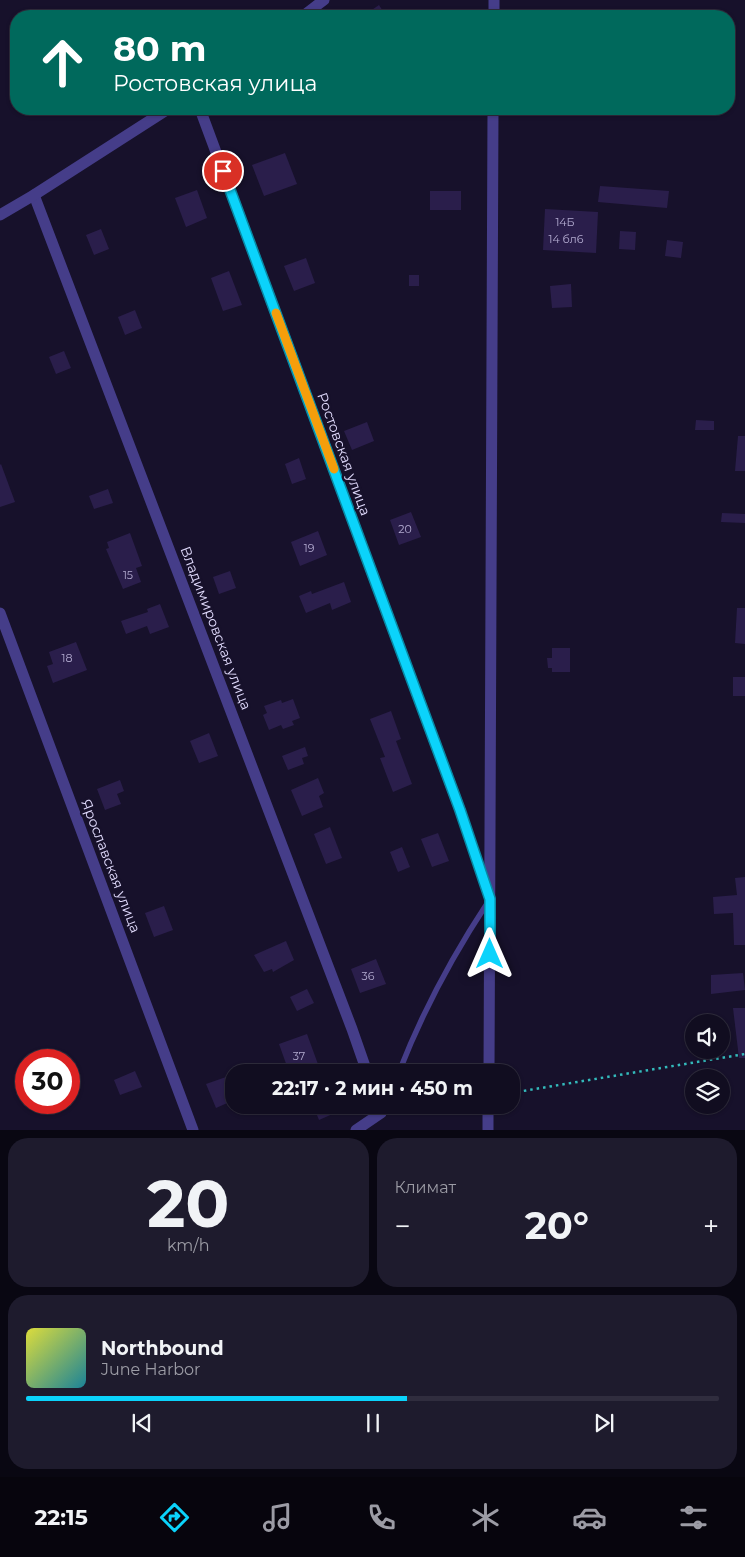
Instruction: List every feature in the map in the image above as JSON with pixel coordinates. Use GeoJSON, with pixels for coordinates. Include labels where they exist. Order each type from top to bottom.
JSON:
{"type":"FeatureCollection","features":[{"type":"Feature","properties":{"kind":"street"},"geometry":{"type":"LineString","coordinates":[[310,10],[324,0]]}},
{"type":"Feature","properties":{"kind":"street"},"geometry":{"type":"LineString","coordinates":[[0,215],[34,196],[159,115]]}},
{"type":"Feature","properties":{"kind":"street","name":"Ростовская улица"},"geometry":{"type":"LineString","coordinates":[[202,115],[460,810]]}},
{"type":"Feature","properties":{"kind":"street"},"geometry":{"type":"LineString","coordinates":[[489,1064],[494,115]]}},
{"type":"Feature","properties":{"kind":"street","name":"Владимировская улица"},"geometry":{"type":"LineString","coordinates":[[34,196],[349,1019],[364,1064]]}},
{"type":"Feature","properties":{"kind":"street","name":"Ярославская улица"},"geometry":{"type":"LineString","coordinates":[[0,613],[193,1130]]}},
{"type":"Feature","properties":{"kind":"street"},"geometry":{"type":"LineString","coordinates":[[356,1130],[374,1114]]}},
{"type":"Feature","properties":{"kind":"street"},"geometry":{"type":"LineString","coordinates":[[488,1114],[488,1130]]}},
{"type":"Feature","properties":{"kind":"lane"},"geometry":{"type":"LineString","coordinates":[[401,1064],[411,1040],[464,938],[490,899],[460,810]]}},
{"type":"Feature","properties":{"kind":"path"},"geometry":{"type":"LineString","coordinates":[[520,1091],[745,1054]]}},
{"type":"Feature","properties":{"kind":"building"},"geometry":{"type":"Polygon","coordinates":[[[379,5],[382,10],[372,10],[379,5]]]}},
{"type":"Feature","properties":{"kind":"building"},"geometry":{"type":"Polygon","coordinates":[[[285,153],[297,184],[264,196],[252,165],[285,153]]]}},
{"type":"Feature","properties":{"kind":"building"},"geometry":{"type":"Polygon","coordinates":[[[600,186],[669,191],[667,208],[598,202],[600,186]]]}},
{"type":"Feature","properties":{"kind":"building"},"geometry":{"type":"Polygon","coordinates":[[[197,190],[207,218],[186,227],[175,198],[197,190]]]}},
{"type":"Feature","properties":{"kind":"building"},"geometry":{"type":"Polygon","coordinates":[[[430,191],[461,191],[461,210],[430,210],[430,191]]]}},
{"type":"Feature","properties":{"kind":"building"},"geometry":{"type":"Polygon","coordinates":[[[545,209],[598,212],[596,253],[543,250],[545,209]]]}},
{"type":"Feature","properties":{"kind":"building"},"geometry":{"type":"Polygon","coordinates":[[[101,229],[109,249],[94,255],[86,235],[101,229]]]}},
{"type":"Feature","properties":{"kind":"building"},"geometry":{"type":"Polygon","coordinates":[[[620,231],[636,232],[635,250],[619,249],[620,231]]]}},
{"type":"Feature","properties":{"kind":"building"},"geometry":{"type":"Polygon","coordinates":[[[667,240],[683,242],[681,258],[665,256],[667,240]]]}},
{"type":"Feature","properties":{"kind":"building"},"geometry":{"type":"Polygon","coordinates":[[[306,258],[315,283],[294,291],[284,266],[306,258]]]}},
{"type":"Feature","properties":{"kind":"building"},"geometry":{"type":"Polygon","coordinates":[[[229,271],[242,305],[223,311],[211,278],[229,271]]]}},
{"type":"Feature","properties":{"kind":"building"},"geometry":{"type":"Polygon","coordinates":[[[409,275],[419,275],[419,286],[409,286],[409,275]]]}},
{"type":"Feature","properties":{"kind":"building"},"geometry":{"type":"Polygon","coordinates":[[[571,284],[572,307],[552,308],[550,286],[571,284]]]}},
{"type":"Feature","properties":{"kind":"building"},"geometry":{"type":"Polygon","coordinates":[[[135,310],[142,328],[125,335],[118,317],[135,310]]]}},
{"type":"Feature","properties":{"kind":"building"},"geometry":{"type":"Polygon","coordinates":[[[64,351],[71,368],[56,374],[49,357],[64,351]]]}},
{"type":"Feature","properties":{"kind":"building"},"geometry":{"type":"Polygon","coordinates":[[[696,420],[714,421],[714,430],[695,430],[696,420]]]}},
{"type":"Feature","properties":{"kind":"building"},"geometry":{"type":"Polygon","coordinates":[[[367,422],[374,441],[352,450],[344,431],[367,422]]]}},
{"type":"Feature","properties":{"kind":"building"},"geometry":{"type":"Polygon","coordinates":[[[738,436],[745,436],[745,471],[735,471],[738,436]]]}},
{"type":"Feature","properties":{"kind":"building"},"geometry":{"type":"Polygon","coordinates":[[[299,458],[306,479],[292,484],[285,464],[299,458]]]}},
{"type":"Feature","properties":{"kind":"building"},"geometry":{"type":"Polygon","coordinates":[[[0,465],[15,502],[0,507],[0,465]]]}},
{"type":"Feature","properties":{"kind":"building"},"geometry":{"type":"Polygon","coordinates":[[[108,489],[113,503],[94,509],[89,496],[108,489]]]}},
{"type":"Feature","properties":{"kind":"building"},"geometry":{"type":"Polygon","coordinates":[[[411,512],[421,537],[399,545],[390,520],[411,512]]]}},
{"type":"Feature","properties":{"kind":"building"},"geometry":{"type":"Polygon","coordinates":[[[722,513],[745,514],[745,523],[721,522],[722,513]]]}},
{"type":"Feature","properties":{"kind":"building"},"geometry":{"type":"Polygon","coordinates":[[[318,531],[327,555],[300,566],[291,542],[318,531]]]}},
{"type":"Feature","properties":{"kind":"building"},"geometry":{"type":"Polygon","coordinates":[[[130,533],[142,566],[136,568],[141,582],[123,589],[106,549],[109,548],[107,542],[130,533]]]}},
{"type":"Feature","properties":{"kind":"building"},"geometry":{"type":"Polygon","coordinates":[[[230,571],[236,588],[219,594],[213,577],[230,571]]]}},
{"type":"Feature","properties":{"kind":"building"},"geometry":{"type":"Polygon","coordinates":[[[344,582],[351,602],[332,610],[330,603],[306,613],[299,596],[311,591],[312,594],[344,582]]]}},
{"type":"Feature","properties":{"kind":"building"},"geometry":{"type":"Polygon","coordinates":[[[160,604],[169,627],[150,634],[147,626],[126,634],[121,621],[148,612],[147,609],[160,604]]]}},
{"type":"Feature","properties":{"kind":"building"},"geometry":{"type":"Polygon","coordinates":[[[737,608],[745,608],[745,644],[735,643],[737,608]]]}},
{"type":"Feature","properties":{"kind":"building"},"geometry":{"type":"Polygon","coordinates":[[[76,642],[87,670],[53,683],[47,666],[53,664],[49,652],[76,642]]]}},
{"type":"Feature","properties":{"kind":"building"},"geometry":{"type":"Polygon","coordinates":[[[552,648],[570,648],[570,672],[552,672],[552,668],[548,668],[547,658],[552,658],[552,648]]]}},
{"type":"Feature","properties":{"kind":"building"},"geometry":{"type":"Polygon","coordinates":[[[733,677],[745,677],[745,696],[733,696],[733,677]]]}},
{"type":"Feature","properties":{"kind":"building"},"geometry":{"type":"Polygon","coordinates":[[[293,699],[300,718],[292,721],[294,725],[283,729],[281,725],[269,730],[263,715],[267,713],[264,706],[281,700],[282,703],[293,699]]]}},
{"type":"Feature","properties":{"kind":"building"},"geometry":{"type":"Polygon","coordinates":[[[391,711],[401,739],[396,741],[412,784],[393,792],[380,758],[385,757],[370,719],[391,711]]]}},
{"type":"Feature","properties":{"kind":"building"},"geometry":{"type":"Polygon","coordinates":[[[209,733],[218,756],[199,763],[190,741],[209,733]]]}},
{"type":"Feature","properties":{"kind":"building"},"geometry":{"type":"Polygon","coordinates":[[[305,747],[308,756],[302,758],[304,764],[288,770],[282,756],[305,747]]]}},
{"type":"Feature","properties":{"kind":"building"},"geometry":{"type":"Polygon","coordinates":[[[318,778],[324,793],[319,796],[323,807],[302,816],[291,790],[318,778]]]}},
{"type":"Feature","properties":{"kind":"building"},"geometry":{"type":"Polygon","coordinates":[[[120,780],[124,791],[117,794],[121,804],[105,810],[97,789],[120,780]]]}},
{"type":"Feature","properties":{"kind":"building"},"geometry":{"type":"Polygon","coordinates":[[[330,827],[342,858],[326,864],[314,834],[330,827]]]}},
{"type":"Feature","properties":{"kind":"building"},"geometry":{"type":"Polygon","coordinates":[[[438,833],[449,861],[432,867],[421,839],[438,833]]]}},
{"type":"Feature","properties":{"kind":"building"},"geometry":{"type":"Polygon","coordinates":[[[402,847],[410,867],[398,872],[390,852],[402,847]]]}},
{"type":"Feature","properties":{"kind":"building"},"geometry":{"type":"Polygon","coordinates":[[[745,877],[745,945],[734,945],[733,913],[714,914],[713,897],[737,895],[735,878],[745,877]]]}},
{"type":"Feature","properties":{"kind":"building"},"geometry":{"type":"Polygon","coordinates":[[[164,906],[173,930],[154,937],[145,913],[164,906]]]}},
{"type":"Feature","properties":{"kind":"building"},"geometry":{"type":"Polygon","coordinates":[[[286,941],[294,960],[273,972],[272,969],[264,972],[254,955],[286,941]]]}},
{"type":"Feature","properties":{"kind":"building"},"geometry":{"type":"Polygon","coordinates":[[[376,959],[386,984],[360,993],[351,969],[376,959]]]}},
{"type":"Feature","properties":{"kind":"building"},"geometry":{"type":"Polygon","coordinates":[[[743,973],[745,990],[711,994],[711,975],[743,973]]]}},
{"type":"Feature","properties":{"kind":"building"},"geometry":{"type":"Polygon","coordinates":[[[307,989],[314,1003],[297,1011],[290,997],[307,989]]]}},
{"type":"Feature","properties":{"kind":"building"},"geometry":{"type":"Polygon","coordinates":[[[733,1008],[745,1008],[745,1058],[739,1058],[733,1008]]]}},
{"type":"Feature","properties":{"kind":"building"},"geometry":{"type":"Polygon","coordinates":[[[307,1034],[318,1064],[286,1064],[279,1044],[307,1034]]]}},
{"type":"Feature","properties":{"kind":"building"},"geometry":{"type":"Polygon","coordinates":[[[135,1071],[142,1087],[120,1095],[114,1080],[135,1071]]]}},
{"type":"Feature","properties":{"kind":"building"},"geometry":{"type":"Polygon","coordinates":[[[225,1077],[225,1104],[216,1108],[206,1084],[225,1077]]]}},
{"type":"Feature","properties":{"kind":"building"},"geometry":{"type":"Polygon","coordinates":[[[317,1114],[333,1114],[319,1120],[317,1114]]]}},
{"type":"Feature","properties":{"kind":"slow traffic"},"geometry":{"type":"LineString","coordinates":[[276,313],[334,469]]}},
{"type":"Feature","properties":{"kind":"route"},"geometry":{"type":"LineString","coordinates":[[223,171],[460,810],[490,899],[490,954]]}}]}
